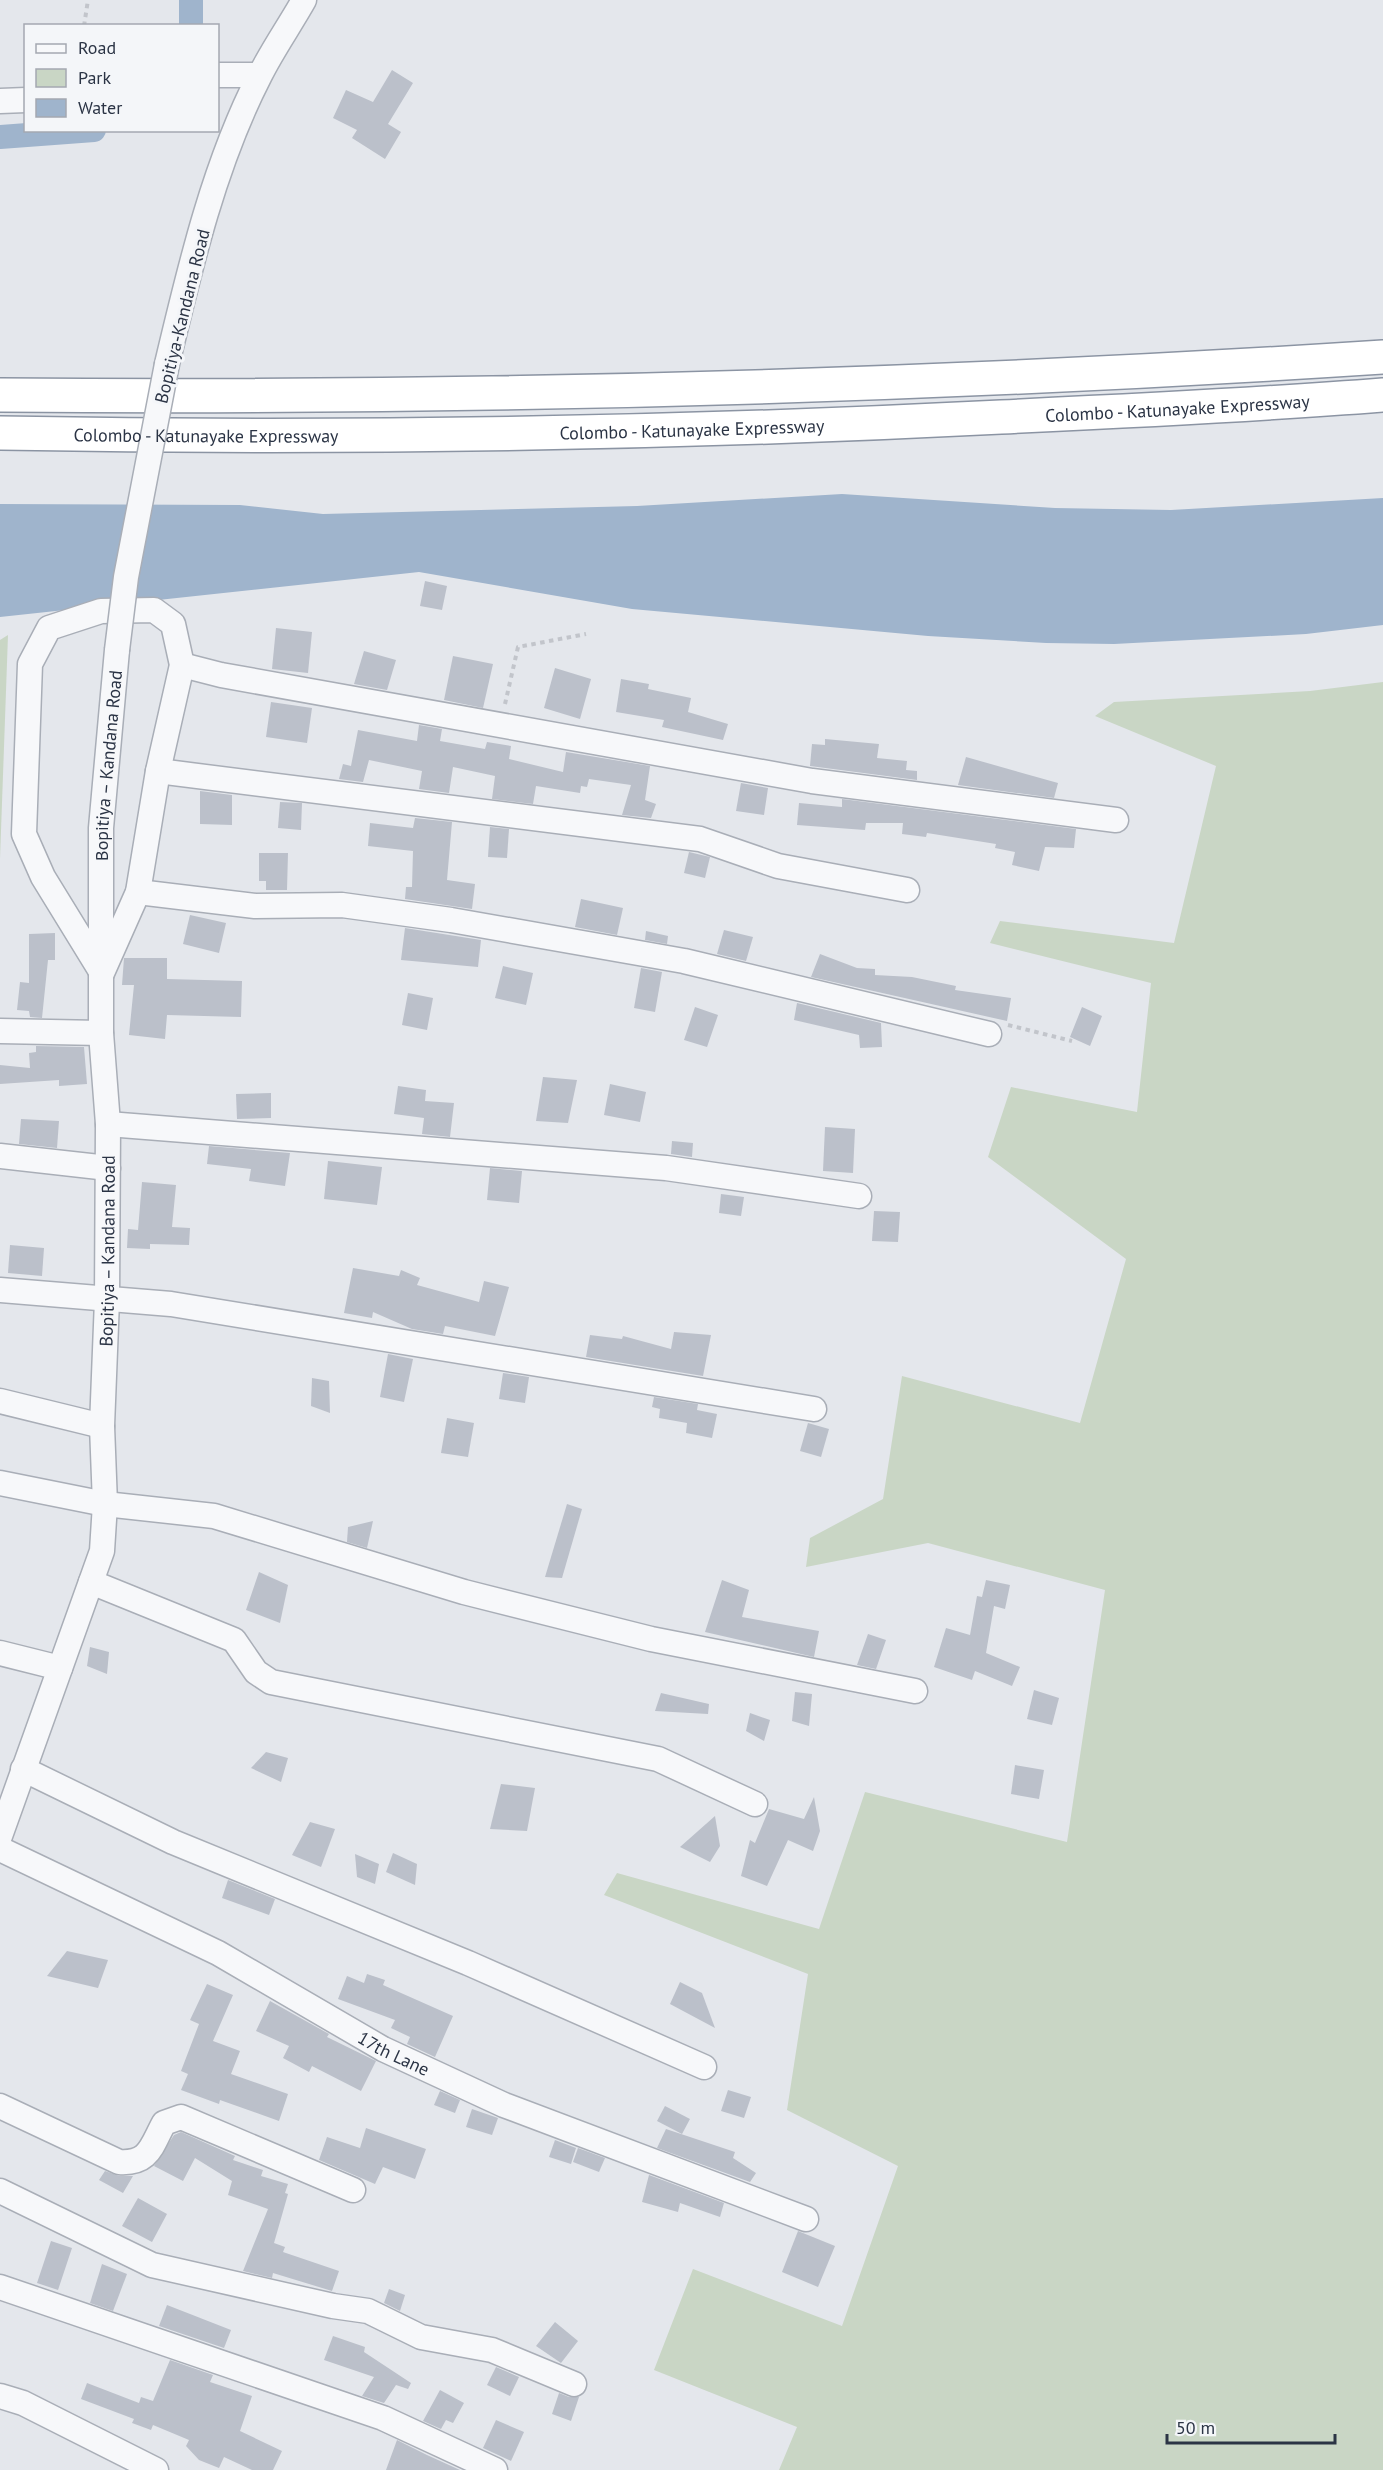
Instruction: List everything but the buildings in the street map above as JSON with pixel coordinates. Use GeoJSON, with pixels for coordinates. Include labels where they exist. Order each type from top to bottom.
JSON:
{"type":"FeatureCollection","features":[{"type":"Feature","properties":{"kind":"highway"},"geometry":{"type":"LineString","coordinates":[[0,395],[211,397],[788,388],[1383,357]]}},
{"type":"Feature","properties":{"kind":"highway","name":"Colombo - Katunayake Expressway"},"geometry":{"type":"LineString","coordinates":[[0,433],[545,434],[789,428],[1265,404],[1383,395]]}},
{"type":"Feature","properties":{"kind":"street","name":"Bopitiya-Kandana Road"},"geometry":{"type":"LineString","coordinates":[[117,650],[126,577],[167,364],[183,296],[223,164],[260,75],[304,0]]}},
{"type":"Feature","properties":{"kind":"street"},"geometry":{"type":"LineString","coordinates":[[219,75],[260,75]]}},
{"type":"Feature","properties":{"kind":"street"},"geometry":{"type":"LineString","coordinates":[[0,101],[24,100]]}},
{"type":"Feature","properties":{"kind":"street"},"geometry":{"type":"LineString","coordinates":[[154,610],[173,624],[182,665],[158,771],[138,892],[102,974],[43,877],[24,834],[30,664],[49,628],[101,611],[154,610]]}},
{"type":"Feature","properties":{"kind":"street","name":"Bopitiya – Kandana Road"},"geometry":{"type":"LineString","coordinates":[[0,1836],[13,1780],[60,1668],[102,1551],[105,1504],[102,1425],[107,1300],[108,1124],[101,1033],[101,828],[117,650]]}},
{"type":"Feature","properties":{"kind":"street"},"geometry":{"type":"LineString","coordinates":[[182,665],[812,781],[1116,820]]}},
{"type":"Feature","properties":{"kind":"street"},"geometry":{"type":"LineString","coordinates":[[158,771],[700,839],[778,866],[908,890]]}},
{"type":"Feature","properties":{"kind":"street"},"geometry":{"type":"LineString","coordinates":[[138,892],[255,906],[342,905],[451,920],[684,961],[980,1031]]}},
{"type":"Feature","properties":{"kind":"street"},"geometry":{"type":"LineString","coordinates":[[0,1031],[101,1033]]}},
{"type":"Feature","properties":{"kind":"street"},"geometry":{"type":"LineString","coordinates":[[108,1124],[666,1168],[859,1196]]}},
{"type":"Feature","properties":{"kind":"street"},"geometry":{"type":"LineString","coordinates":[[0,1156],[108,1167]]}},
{"type":"Feature","properties":{"kind":"street"},"geometry":{"type":"LineString","coordinates":[[0,1290],[171,1304],[814,1409]]}},
{"type":"Feature","properties":{"kind":"street"},"geometry":{"type":"LineString","coordinates":[[0,1401],[102,1425]]}},
{"type":"Feature","properties":{"kind":"street"},"geometry":{"type":"LineString","coordinates":[[0,1483],[105,1504],[214,1516],[464,1592],[651,1639],[915,1691]]}},
{"type":"Feature","properties":{"kind":"street"},"geometry":{"type":"LineString","coordinates":[[91,1582],[234,1640],[256,1672],[270,1682],[658,1759],[755,1804]]}},
{"type":"Feature","properties":{"kind":"street"},"geometry":{"type":"LineString","coordinates":[[0,1653],[60,1668]]}},
{"type":"Feature","properties":{"kind":"street"},"geometry":{"type":"LineString","coordinates":[[13,1780],[173,1842],[468,1963],[704,2067]]}},
{"type":"Feature","properties":{"kind":"street","name":"17th Lane"},"geometry":{"type":"LineString","coordinates":[[0,1849],[218,1953],[382,2049],[504,2105],[806,2219]]}},
{"type":"Feature","properties":{"kind":"street"},"geometry":{"type":"LineString","coordinates":[[0,2106],[119,2162],[136,2163],[146,2157],[164,2123],[181,2117],[353,2190]]}},
{"type":"Feature","properties":{"kind":"street"},"geometry":{"type":"LineString","coordinates":[[0,2191],[152,2265],[368,2311],[421,2337],[492,2350],[574,2384]]}},
{"type":"Feature","properties":{"kind":"street"},"geometry":{"type":"LineString","coordinates":[[0,2287],[383,2418],[495,2470]]}},
{"type":"Feature","properties":{"kind":"street"},"geometry":{"type":"LineString","coordinates":[[0,2396],[23,2403],[156,2470]]}},
{"type":"Feature","properties":{"kind":"path"},"geometry":{"type":"LineString","coordinates":[[84,24],[88,0]]}},
{"type":"Feature","properties":{"kind":"path"},"geometry":{"type":"LineString","coordinates":[[500,725],[518,647],[586,634]]}},
{"type":"Feature","properties":{"kind":"path"},"geometry":{"type":"LineString","coordinates":[[980,1031],[980,1019],[1072,1041]]}},
{"type":"Feature","properties":{"kind":"green space"},"geometry":{"type":"Polygon","coordinates":[[[8,635],[0,859],[0,640],[8,635]]]}},
{"type":"Feature","properties":{"kind":"green space"},"geometry":{"type":"Polygon","coordinates":[[[1383,682],[1383,2470],[779,2470],[797,2427],[654,2370],[693,2269],[842,2326],[898,2166],[787,2110],[808,1974],[604,1895],[617,1873],[819,1929],[865,1792],[1067,1842],[1105,1590],[928,1543],[806,1567],[810,1538],[883,1499],[902,1376],[1080,1423],[1126,1259],[988,1157],[1011,1087],[1137,1112],[1151,983],[990,943],[1000,921],[1174,943],[1216,766],[1095,716],[1114,702],[1310,691],[1383,682]]]}},
{"type":"Feature","properties":{"kind":"water"},"geometry":{"type":"Polygon","coordinates":[[[842,494],[1055,508],[1171,510],[1383,498],[1383,625],[1306,634],[1114,644],[1046,643],[928,636],[632,609],[419,572],[0,617],[0,504],[240,505],[323,514],[637,506],[842,494]]]}},
{"type":"Feature","properties":{"kind":"waterway"},"geometry":{"type":"LineString","coordinates":[[191,0],[191,24]]}},
{"type":"Feature","properties":{"kind":"waterway"},"geometry":{"type":"LineString","coordinates":[[0,137],[67,132]]}}]}
